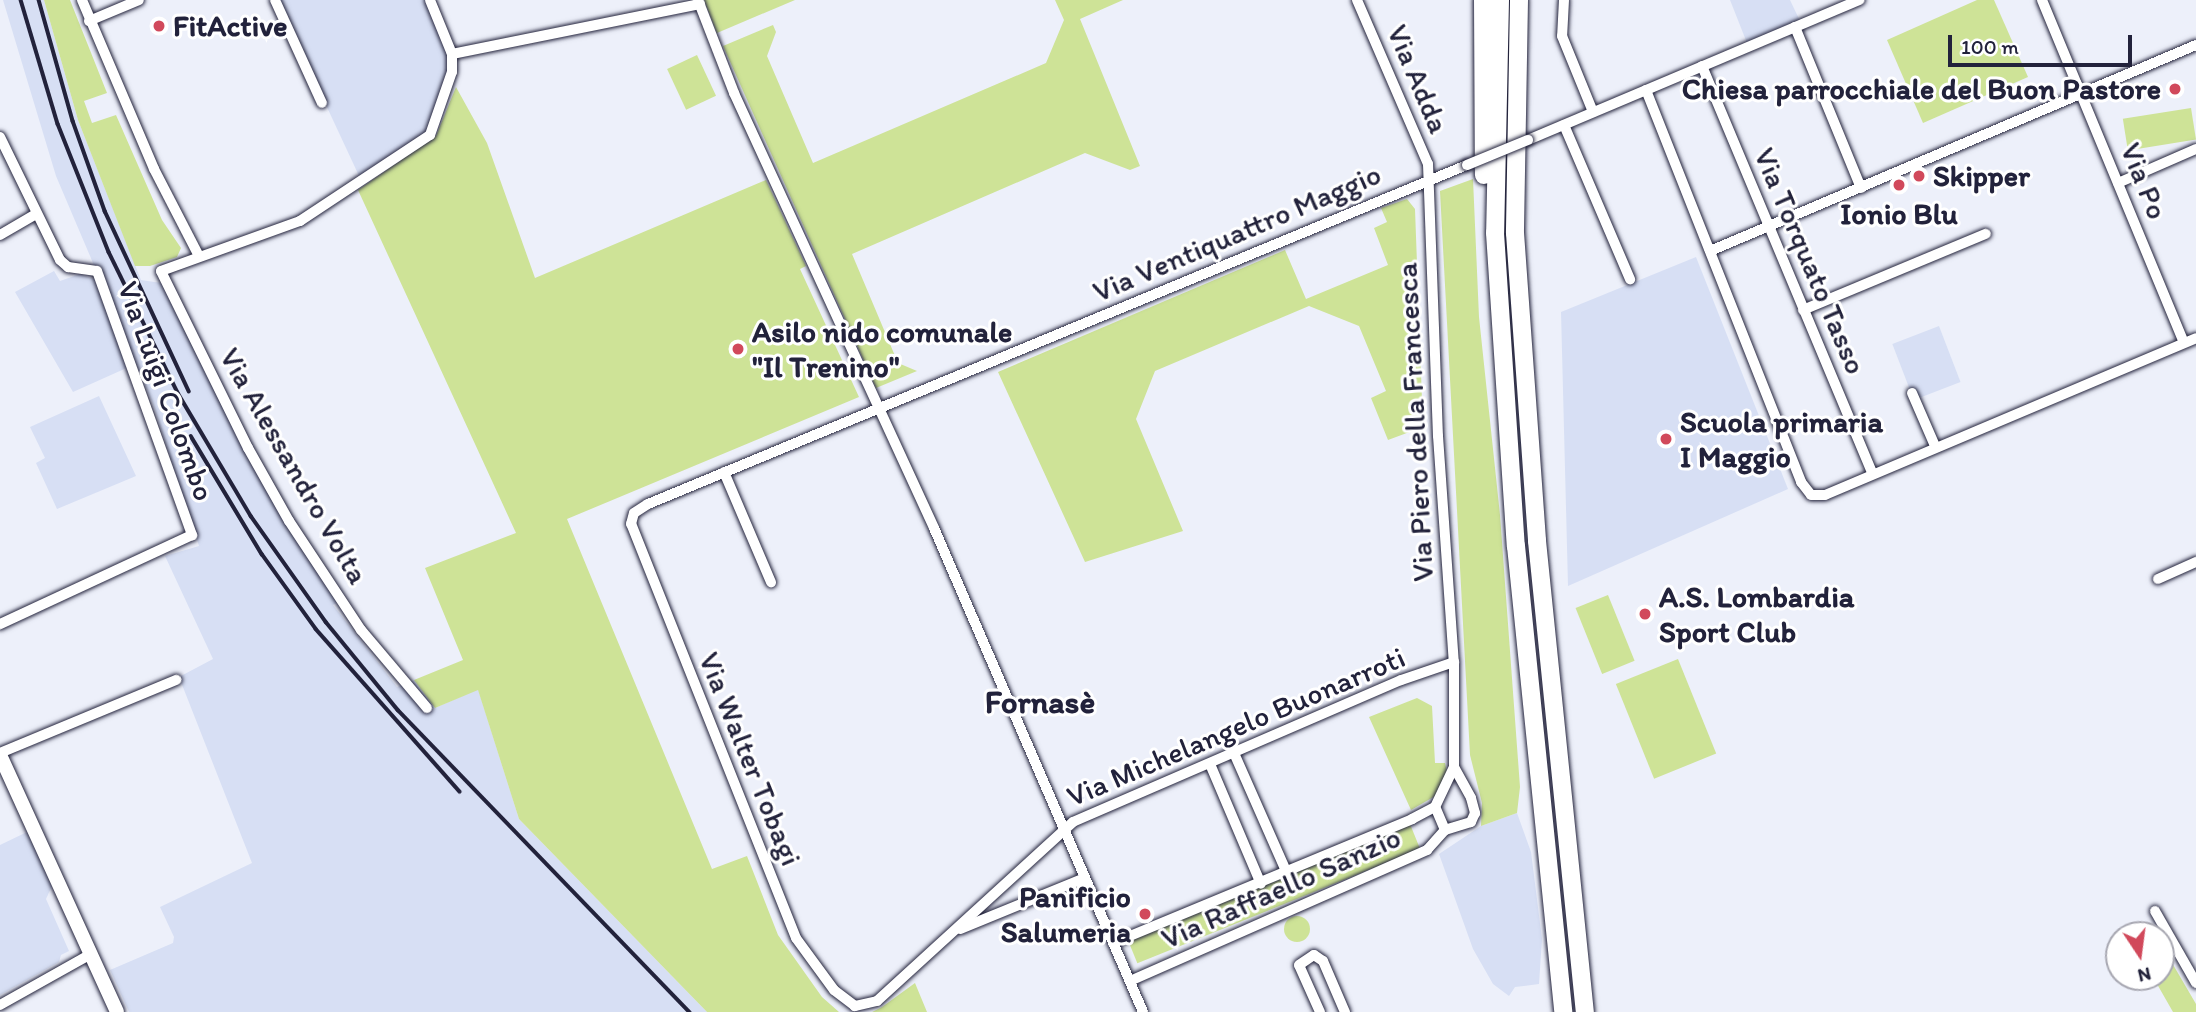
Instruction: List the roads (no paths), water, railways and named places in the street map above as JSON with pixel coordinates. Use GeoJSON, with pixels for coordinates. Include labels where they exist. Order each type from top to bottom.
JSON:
{"type":"FeatureCollection","features":[{"type":"Feature","properties":{"kind":"highway"},"geometry":{"type":"LineString","coordinates":[[1483,0],[1485,198],[1495,233]]}},
{"type":"Feature","properties":{"kind":"highway"},"geometry":{"type":"LineString","coordinates":[[1500,0],[1495,233],[1518,572],[1563,1012]]}},
{"type":"Feature","properties":{"kind":"highway"},"geometry":{"type":"LineString","coordinates":[[1520,0],[1515,233],[1537,541],[1585,1012]]}},
{"type":"Feature","properties":{"kind":"highway"},"geometry":{"type":"LineString","coordinates":[[1517,44],[1533,0]]}},
{"type":"Feature","properties":{"kind":"street"},"geometry":{"type":"LineString","coordinates":[[82,0],[164,192],[199,256],[300,221],[429,135],[438,120],[452,54],[430,0]]}},
{"type":"Feature","properties":{"kind":"street"},"geometry":{"type":"LineString","coordinates":[[89,21],[139,0]]}},
{"type":"Feature","properties":{"kind":"street"},"geometry":{"type":"LineString","coordinates":[[275,0],[322,103]]}},
{"type":"Feature","properties":{"kind":"street","name":"Via Adda"},"geometry":{"type":"LineString","coordinates":[[1357,0],[1428,164],[1428,180]]}},
{"type":"Feature","properties":{"kind":"street"},"geometry":{"type":"LineString","coordinates":[[1564,0],[1562,36],[1593,112]]}},
{"type":"Feature","properties":{"kind":"street","name":"Via Ventiquattro Maggio"},"geometry":{"type":"LineString","coordinates":[[634,513],[724,472],[1860,0]]}},
{"type":"Feature","properties":{"kind":"street","name":"Via Po"},"geometry":{"type":"LineString","coordinates":[[2042,0],[2185,342]]}},
{"type":"Feature","properties":{"kind":"street"},"geometry":{"type":"LineString","coordinates":[[452,54],[699,2],[734,93],[880,409],[1061,830],[1085,878],[1143,1012]]}},
{"type":"Feature","properties":{"kind":"street"},"geometry":{"type":"LineString","coordinates":[[1795,27],[1861,188]]}},
{"type":"Feature","properties":{"kind":"street"},"geometry":{"type":"LineString","coordinates":[[1710,251],[2196,45]]}},
{"type":"Feature","properties":{"kind":"street","name":"Via Torquato Tasso"},"geometry":{"type":"LineString","coordinates":[[1702,66],[1872,474]]}},
{"type":"Feature","properties":{"kind":"street"},"geometry":{"type":"LineString","coordinates":[[1646,90],[1809,494],[1821,496],[2196,338]]}},
{"type":"Feature","properties":{"kind":"street"},"geometry":{"type":"LineString","coordinates":[[1564,125],[1630,279]]}},
{"type":"Feature","properties":{"kind":"street","name":"Via Luigi Colombo"},"geometry":{"type":"LineString","coordinates":[[0,137],[62,263],[97,271],[192,535],[0,624]]}},
{"type":"Feature","properties":{"kind":"street"},"geometry":{"type":"LineString","coordinates":[[2118,183],[2196,149]]}},
{"type":"Feature","properties":{"kind":"street","name":"Via Piero della Francesca"},"geometry":{"type":"LineString","coordinates":[[1428,180],[1438,436],[1454,662],[1454,767]]}},
{"type":"Feature","properties":{"kind":"street"},"geometry":{"type":"LineString","coordinates":[[0,235],[36,214]]}},
{"type":"Feature","properties":{"kind":"street"},"geometry":{"type":"LineString","coordinates":[[1803,310],[1986,234]]}},
{"type":"Feature","properties":{"kind":"street","name":"Via Alessandro Volta"},"geometry":{"type":"LineString","coordinates":[[199,256],[161,271],[248,448],[289,521],[362,630],[427,708]]}},
{"type":"Feature","properties":{"kind":"street"},"geometry":{"type":"LineString","coordinates":[[1912,393],[1935,446]]}},
{"type":"Feature","properties":{"kind":"street"},"geometry":{"type":"LineString","coordinates":[[724,472],[771,582]]}},
{"type":"Feature","properties":{"kind":"street","name":"Via Walter Tobagi"},"geometry":{"type":"LineString","coordinates":[[634,513],[631,524],[669,628],[796,937],[834,990],[855,1006]]}},
{"type":"Feature","properties":{"kind":"street"},"geometry":{"type":"LineString","coordinates":[[2158,579],[2196,562]]}},
{"type":"Feature","properties":{"kind":"street","name":"Via Michelangelo Buonarroti"},"geometry":{"type":"LineString","coordinates":[[855,1006],[877,1001],[1045,851],[1061,830],[1234,753],[1454,662]]}},
{"type":"Feature","properties":{"kind":"street"},"geometry":{"type":"LineString","coordinates":[[117,1012],[0,754],[176,680]]}},
{"type":"Feature","properties":{"kind":"street"},"geometry":{"type":"LineString","coordinates":[[1234,753],[1287,873]]}},
{"type":"Feature","properties":{"kind":"street"},"geometry":{"type":"LineString","coordinates":[[1210,764],[1261,884]]}},
{"type":"Feature","properties":{"kind":"street"},"geometry":{"type":"LineString","coordinates":[[1446,830],[1435,807],[1454,767]]}},
{"type":"Feature","properties":{"kind":"street","name":"Via Raffaello Sanzio"},"geometry":{"type":"LineString","coordinates":[[1130,981],[1427,850],[1446,830],[1458,830],[1471,822],[1475,813],[1454,767]]}},
{"type":"Feature","properties":{"kind":"street","name":"Via Raffaello Sanzio"},"geometry":{"type":"LineString","coordinates":[[1113,943],[1261,884],[1435,807]]}},
{"type":"Feature","properties":{"kind":"street","name":"Via Michelangelo Buonarroti"},"geometry":{"type":"LineString","coordinates":[[953,932],[1085,878]]}},
{"type":"Feature","properties":{"kind":"street"},"geometry":{"type":"LineString","coordinates":[[2155,911],[2196,983]]}},
{"type":"Feature","properties":{"kind":"street"},"geometry":{"type":"LineString","coordinates":[[0,1005],[91,954]]}},
{"type":"Feature","properties":{"kind":"street"},"geometry":{"type":"LineString","coordinates":[[1320,1012],[1299,965],[1314,955],[1323,961],[1345,1012]]}},
{"type":"Feature","properties":{"kind":"railway"},"geometry":{"type":"LineString","coordinates":[[21,0],[58,124],[109,252],[178,393],[251,516],[326,622],[398,710],[690,1012]]}},
{"type":"Feature","properties":{"kind":"railway"},"geometry":{"type":"LineString","coordinates":[[39,0],[73,121],[105,211],[189,391]]}},
{"type":"Feature","properties":{"kind":"railway"},"geometry":{"type":"LineString","coordinates":[[191,436],[262,554],[316,629],[460,792]]}},
{"type":"Feature","properties":{"kind":"place","name":"FitActive"},"geometry":{"type":"Point","coordinates":[159,26]}},
{"type":"Feature","properties":{"kind":"place","name":"Chiesa parrocchiale del Buon Pastore"},"geometry":{"type":"Point","coordinates":[2175,89]}},
{"type":"Feature","properties":{"kind":"place","name":"Skipper"},"geometry":{"type":"Point","coordinates":[1919,176]}},
{"type":"Feature","properties":{"kind":"place","name":"Ionio Blu"},"geometry":{"type":"Point","coordinates":[1899,185]}},
{"type":"Feature","properties":{"kind":"place","name":"Asilo nido comunale \"Il Trenino\""},"geometry":{"type":"Point","coordinates":[738,349]}},
{"type":"Feature","properties":{"kind":"place","name":"Scuola primaria I Maggio"},"geometry":{"type":"Point","coordinates":[1666,439]}},
{"type":"Feature","properties":{"kind":"place","name":"A.S. Lombardia Sport Club"},"geometry":{"type":"Point","coordinates":[1645,614]}},
{"type":"Feature","properties":{"kind":"place","name":"Panificio Salumeria"},"geometry":{"type":"Point","coordinates":[1145,914]}},
{"type":"Feature","properties":{"kind":"district","name":"Fornasè"},"geometry":{"type":"Point","coordinates":[1040,702]}}]}
